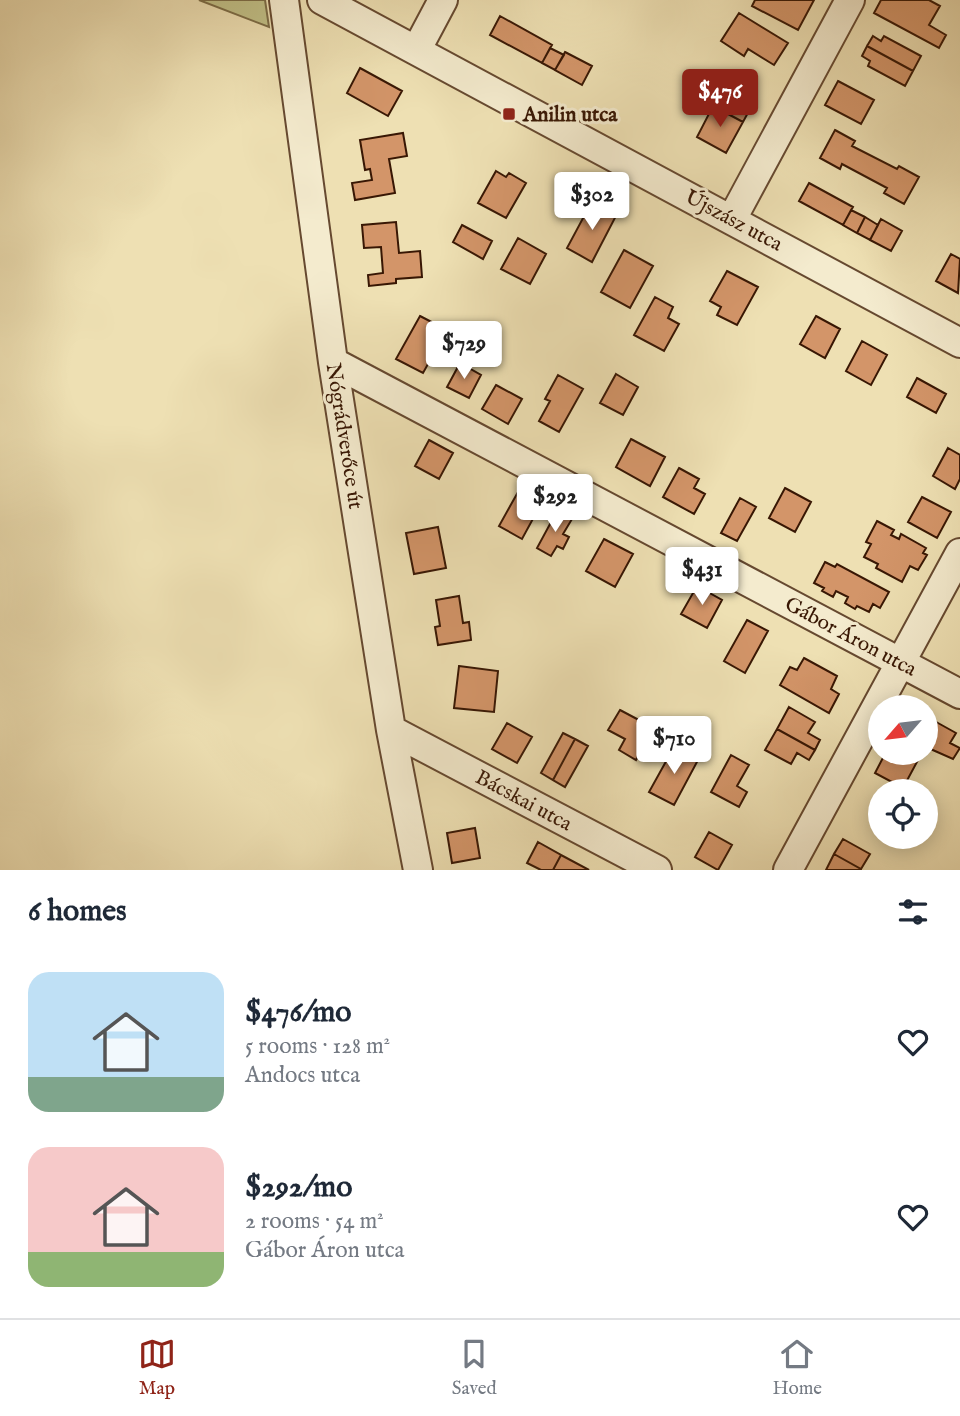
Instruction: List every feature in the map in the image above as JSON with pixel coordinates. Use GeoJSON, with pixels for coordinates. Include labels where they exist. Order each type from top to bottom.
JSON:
{"type":"FeatureCollection","features":[{"type":"Feature","properties":{"kind":"street","name":"Nógrádverőce út"},"geometry":{"type":"LineString","coordinates":[[284,0],[332,362],[391,730],[418,870]]}},
{"type":"Feature","properties":{"kind":"street","name":"Újszász utca"},"geometry":{"type":"LineString","coordinates":[[322,0],[960,343]]}},
{"type":"Feature","properties":{"kind":"street"},"geometry":{"type":"LineString","coordinates":[[417,49],[443,0]]}},
{"type":"Feature","properties":{"kind":"street"},"geometry":{"type":"LineString","coordinates":[[732,219],[850,0]]}},
{"type":"Feature","properties":{"kind":"street","name":"Gábor Áron utca"},"geometry":{"type":"LineString","coordinates":[[332,362],[960,694]]}},
{"type":"Feature","properties":{"kind":"street"},"geometry":{"type":"LineString","coordinates":[[788,870],[960,553]]}},
{"type":"Feature","properties":{"kind":"street","name":"Bácskai utca"},"geometry":{"type":"LineString","coordinates":[[391,730],[657,870]]}},
{"type":"Feature","properties":{"kind":"shaded area"},"geometry":{"type":"Polygon","coordinates":[[[199,0],[265,0],[269,27],[199,0]]]}},
{"type":"Feature","properties":{"kind":"building"},"geometry":{"type":"Polygon","coordinates":[[[755,0],[814,0],[798,30],[752,6],[755,0]]]}},
{"type":"Feature","properties":{"kind":"building"},"geometry":{"type":"Polygon","coordinates":[[[881,0],[929,0],[940,6],[929,25],[946,35],[939,48],[874,13],[881,0]]]}},
{"type":"Feature","properties":{"kind":"building"},"geometry":{"type":"Polygon","coordinates":[[[739,13],[788,43],[774,65],[748,49],[744,56],[721,41],[739,13]]]}},
{"type":"Feature","properties":{"kind":"building"},"geometry":{"type":"Polygon","coordinates":[[[500,16],[552,45],[542,63],[490,35],[500,16]]]}},
{"type":"Feature","properties":{"kind":"building"},"geometry":{"type":"Polygon","coordinates":[[[873,36],[881,41],[884,36],[921,56],[913,71],[867,46],[873,36]]]}},
{"type":"Feature","properties":{"kind":"building"},"geometry":{"type":"Polygon","coordinates":[[[867,46],[913,71],[905,86],[868,66],[870,61],[862,56],[867,46]]]}},
{"type":"Feature","properties":{"kind":"building"},"geometry":{"type":"Polygon","coordinates":[[[550,48],[564,55],[555,70],[542,63],[550,48]]]}},
{"type":"Feature","properties":{"kind":"building"},"geometry":{"type":"Polygon","coordinates":[[[565,52],[592,66],[582,85],[555,70],[565,52]]]}},
{"type":"Feature","properties":{"kind":"building"},"geometry":{"type":"Polygon","coordinates":[[[360,68],[402,91],[388,116],[347,93],[360,68]]]}},
{"type":"Feature","properties":{"kind":"building"},"geometry":{"type":"Polygon","coordinates":[[[838,81],[874,100],[861,124],[825,105],[838,81]]]}},
{"type":"Feature","properties":{"kind":"building"},"geometry":{"type":"Polygon","coordinates":[[[726,82],[756,98],[743,122],[713,106],[726,82]]]}},
{"type":"Feature","properties":{"kind":"building"},"geometry":{"type":"Polygon","coordinates":[[[713,106],[743,122],[726,153],[697,137],[713,106]]]}},
{"type":"Feature","properties":{"kind":"building"},"geometry":{"type":"Polygon","coordinates":[[[835,130],[855,141],[852,146],[919,177],[904,204],[884,193],[887,188],[842,164],[840,169],[820,158],[835,130]]]}},
{"type":"Feature","properties":{"kind":"building"},"geometry":{"type":"Polygon","coordinates":[[[403,133],[407,156],[389,159],[395,193],[355,200],[352,183],[372,180],[370,169],[365,170],[360,140],[403,133]]]}},
{"type":"Feature","properties":{"kind":"building"},"geometry":{"type":"Polygon","coordinates":[[[496,171],[506,177],[509,173],[526,183],[506,218],[478,203],[496,171]]]}},
{"type":"Feature","properties":{"kind":"building"},"geometry":{"type":"Polygon","coordinates":[[[809,183],[853,207],[843,225],[799,201],[809,183]]]}},
{"type":"Feature","properties":{"kind":"building"},"geometry":{"type":"Polygon","coordinates":[[[590,205],[603,212],[606,206],[618,212],[592,262],[567,248],[590,205]]]}},
{"type":"Feature","properties":{"kind":"building"},"geometry":{"type":"Polygon","coordinates":[[[851,210],[865,217],[857,233],[843,225],[851,210]]]}},
{"type":"Feature","properties":{"kind":"building"},"geometry":{"type":"Polygon","coordinates":[[[865,217],[878,225],[870,240],[857,233],[865,217]]]}},
{"type":"Feature","properties":{"kind":"building"},"geometry":{"type":"Polygon","coordinates":[[[881,219],[902,231],[891,251],[870,240],[881,219]]]}},
{"type":"Feature","properties":{"kind":"building"},"geometry":{"type":"Polygon","coordinates":[[[396,222],[399,253],[420,251],[422,277],[396,279],[396,283],[369,286],[368,275],[383,273],[381,247],[364,248],[362,225],[396,222]]]}},
{"type":"Feature","properties":{"kind":"building"},"geometry":{"type":"Polygon","coordinates":[[[462,225],[492,241],[483,259],[453,242],[462,225]]]}},
{"type":"Feature","properties":{"kind":"building"},"geometry":{"type":"Polygon","coordinates":[[[518,238],[546,254],[530,284],[501,269],[518,238]]]}},
{"type":"Feature","properties":{"kind":"building"},"geometry":{"type":"Polygon","coordinates":[[[624,250],[653,266],[630,308],[601,292],[624,250]]]}},
{"type":"Feature","properties":{"kind":"building"},"geometry":{"type":"Polygon","coordinates":[[[951,254],[960,259],[958,293],[936,281],[951,254]]]}},
{"type":"Feature","properties":{"kind":"building"},"geometry":{"type":"Polygon","coordinates":[[[727,271],[758,287],[737,325],[717,315],[721,307],[710,301],[727,271]]]}},
{"type":"Feature","properties":{"kind":"building"},"geometry":{"type":"Polygon","coordinates":[[[655,297],[673,307],[668,318],[679,324],[664,351],[634,335],[655,297]]]}},
{"type":"Feature","properties":{"kind":"building"},"geometry":{"type":"Polygon","coordinates":[[[420,316],[447,330],[423,373],[396,359],[420,316]]]}},
{"type":"Feature","properties":{"kind":"building"},"geometry":{"type":"Polygon","coordinates":[[[816,316],[840,329],[825,358],[800,344],[816,316]]]}},
{"type":"Feature","properties":{"kind":"building"},"geometry":{"type":"Polygon","coordinates":[[[862,341],[887,355],[871,385],[846,371],[862,341]]]}},
{"type":"Feature","properties":{"kind":"building"},"geometry":{"type":"Polygon","coordinates":[[[460,363],[481,375],[469,398],[447,387],[460,363]]]}},
{"type":"Feature","properties":{"kind":"building"},"geometry":{"type":"Polygon","coordinates":[[[616,374],[638,387],[623,415],[600,403],[616,374]]]}},
{"type":"Feature","properties":{"kind":"building"},"geometry":{"type":"Polygon","coordinates":[[[558,375],[583,389],[559,432],[539,421],[550,401],[545,399],[558,375]]]}},
{"type":"Feature","properties":{"kind":"building"},"geometry":{"type":"Polygon","coordinates":[[[917,378],[946,394],[936,413],[907,397],[917,378]]]}},
{"type":"Feature","properties":{"kind":"building"},"geometry":{"type":"Polygon","coordinates":[[[496,385],[522,399],[508,424],[482,409],[496,385]]]}},
{"type":"Feature","properties":{"kind":"building"},"geometry":{"type":"Polygon","coordinates":[[[631,439],[665,457],[650,486],[616,467],[631,439]]]}},
{"type":"Feature","properties":{"kind":"building"},"geometry":{"type":"Polygon","coordinates":[[[429,440],[453,453],[439,479],[415,466],[429,440]]]}},
{"type":"Feature","properties":{"kind":"building"},"geometry":{"type":"Polygon","coordinates":[[[948,448],[960,455],[960,479],[955,489],[933,476],[948,448]]]}},
{"type":"Feature","properties":{"kind":"building"},"geometry":{"type":"Polygon","coordinates":[[[679,468],[699,479],[694,488],[705,494],[694,514],[663,497],[679,468]]]}},
{"type":"Feature","properties":{"kind":"building"},"geometry":{"type":"Polygon","coordinates":[[[785,488],[811,502],[795,532],[769,518],[785,488]]]}},
{"type":"Feature","properties":{"kind":"building"},"geometry":{"type":"Polygon","coordinates":[[[518,492],[541,504],[522,539],[499,526],[518,492]]]}},
{"type":"Feature","properties":{"kind":"building"},"geometry":{"type":"Polygon","coordinates":[[[922,497],[951,512],[937,538],[908,522],[922,497]]]}},
{"type":"Feature","properties":{"kind":"building"},"geometry":{"type":"Polygon","coordinates":[[[740,498],[756,507],[737,541],[721,533],[740,498]]]}},
{"type":"Feature","properties":{"kind":"building"},"geometry":{"type":"Polygon","coordinates":[[[557,511],[572,519],[563,534],[569,537],[563,549],[557,546],[551,556],[537,548],[557,511]]]}},
{"type":"Feature","properties":{"kind":"building"},"geometry":{"type":"Polygon","coordinates":[[[877,521],[894,530],[891,535],[899,539],[901,534],[926,548],[923,553],[927,555],[918,570],[910,566],[902,582],[876,568],[878,564],[864,557],[871,544],[866,542],[877,521]]]}},
{"type":"Feature","properties":{"kind":"building"},"geometry":{"type":"Polygon","coordinates":[[[438,527],[446,568],[414,574],[406,533],[438,527]]]}},
{"type":"Feature","properties":{"kind":"building"},"geometry":{"type":"Polygon","coordinates":[[[604,539],[633,554],[615,587],[586,571],[604,539]]]}},
{"type":"Feature","properties":{"kind":"building"},"geometry":{"type":"Polygon","coordinates":[[[825,562],[835,567],[837,564],[889,592],[880,608],[873,604],[869,612],[857,606],[855,609],[845,603],[848,597],[836,591],[833,597],[822,591],[824,588],[814,583],[825,562]]]}},
{"type":"Feature","properties":{"kind":"building"},"geometry":{"type":"Polygon","coordinates":[[[697,586],[722,600],[707,628],[681,614],[697,586]]]}},
{"type":"Feature","properties":{"kind":"building"},"geometry":{"type":"Polygon","coordinates":[[[459,596],[463,623],[469,622],[471,640],[438,645],[435,627],[440,626],[436,600],[459,596]]]}},
{"type":"Feature","properties":{"kind":"building"},"geometry":{"type":"Polygon","coordinates":[[[747,620],[768,631],[745,673],[724,661],[747,620]]]}},
{"type":"Feature","properties":{"kind":"building"},"geometry":{"type":"Polygon","coordinates":[[[804,658],[837,676],[831,689],[839,694],[829,713],[780,685],[790,667],[797,670],[804,658]]]}},
{"type":"Feature","properties":{"kind":"building"},"geometry":{"type":"Polygon","coordinates":[[[459,666],[498,671],[494,712],[454,708],[459,666]]]}},
{"type":"Feature","properties":{"kind":"building"},"geometry":{"type":"Polygon","coordinates":[[[789,707],[815,722],[808,733],[820,740],[815,750],[777,729],[789,707]]]}},
{"type":"Feature","properties":{"kind":"building"},"geometry":{"type":"Polygon","coordinates":[[[620,710],[654,728],[636,760],[619,750],[625,739],[608,730],[620,710]]]}},
{"type":"Feature","properties":{"kind":"building"},"geometry":{"type":"Polygon","coordinates":[[[507,723],[532,737],[517,763],[492,749],[507,723]]]}},
{"type":"Feature","properties":{"kind":"building"},"geometry":{"type":"Polygon","coordinates":[[[938,723],[956,733],[950,743],[960,748],[953,759],[938,752],[938,723]]]}},
{"type":"Feature","properties":{"kind":"building"},"geometry":{"type":"Polygon","coordinates":[[[777,729],[815,750],[809,760],[797,753],[791,764],[765,750],[777,729]]]}},
{"type":"Feature","properties":{"kind":"building"},"geometry":{"type":"Polygon","coordinates":[[[563,733],[575,739],[553,780],[541,773],[563,733]]]}},
{"type":"Feature","properties":{"kind":"building"},"geometry":{"type":"Polygon","coordinates":[[[575,739],[588,746],[565,787],[553,780],[575,739]]]}},
{"type":"Feature","properties":{"kind":"building"},"geometry":{"type":"Polygon","coordinates":[[[674,747],[698,760],[674,805],[649,792],[674,747]]]}},
{"type":"Feature","properties":{"kind":"building"},"geometry":{"type":"Polygon","coordinates":[[[731,755],[749,765],[737,786],[747,792],[739,807],[711,792],[731,755]]]}},
{"type":"Feature","properties":{"kind":"building"},"geometry":{"type":"Polygon","coordinates":[[[879,765],[915,765],[908,779],[886,779],[875,773],[879,765]]]}},
{"type":"Feature","properties":{"kind":"building"},"geometry":{"type":"Polygon","coordinates":[[[475,828],[480,858],[452,863],[447,833],[475,828]]]}},
{"type":"Feature","properties":{"kind":"building"},"geometry":{"type":"Polygon","coordinates":[[[709,832],[732,845],[718,870],[695,857],[709,832]]]}},
{"type":"Feature","properties":{"kind":"building"},"geometry":{"type":"Polygon","coordinates":[[[843,839],[870,854],[861,869],[834,854],[843,839]]]}},
{"type":"Feature","properties":{"kind":"building"},"geometry":{"type":"Polygon","coordinates":[[[538,842],[561,855],[553,870],[541,870],[527,863],[538,842]]]}},
{"type":"Feature","properties":{"kind":"building"},"geometry":{"type":"Polygon","coordinates":[[[834,854],[861,869],[861,870],[826,870],[834,854]]]}},
{"type":"Feature","properties":{"kind":"building"},"geometry":{"type":"Polygon","coordinates":[[[561,855],[589,870],[553,870],[561,855]]]}},
{"type":"Feature","properties":{"kind":"place","name":"Anilin utca"},"geometry":{"type":"Point","coordinates":[509,114]}}]}
